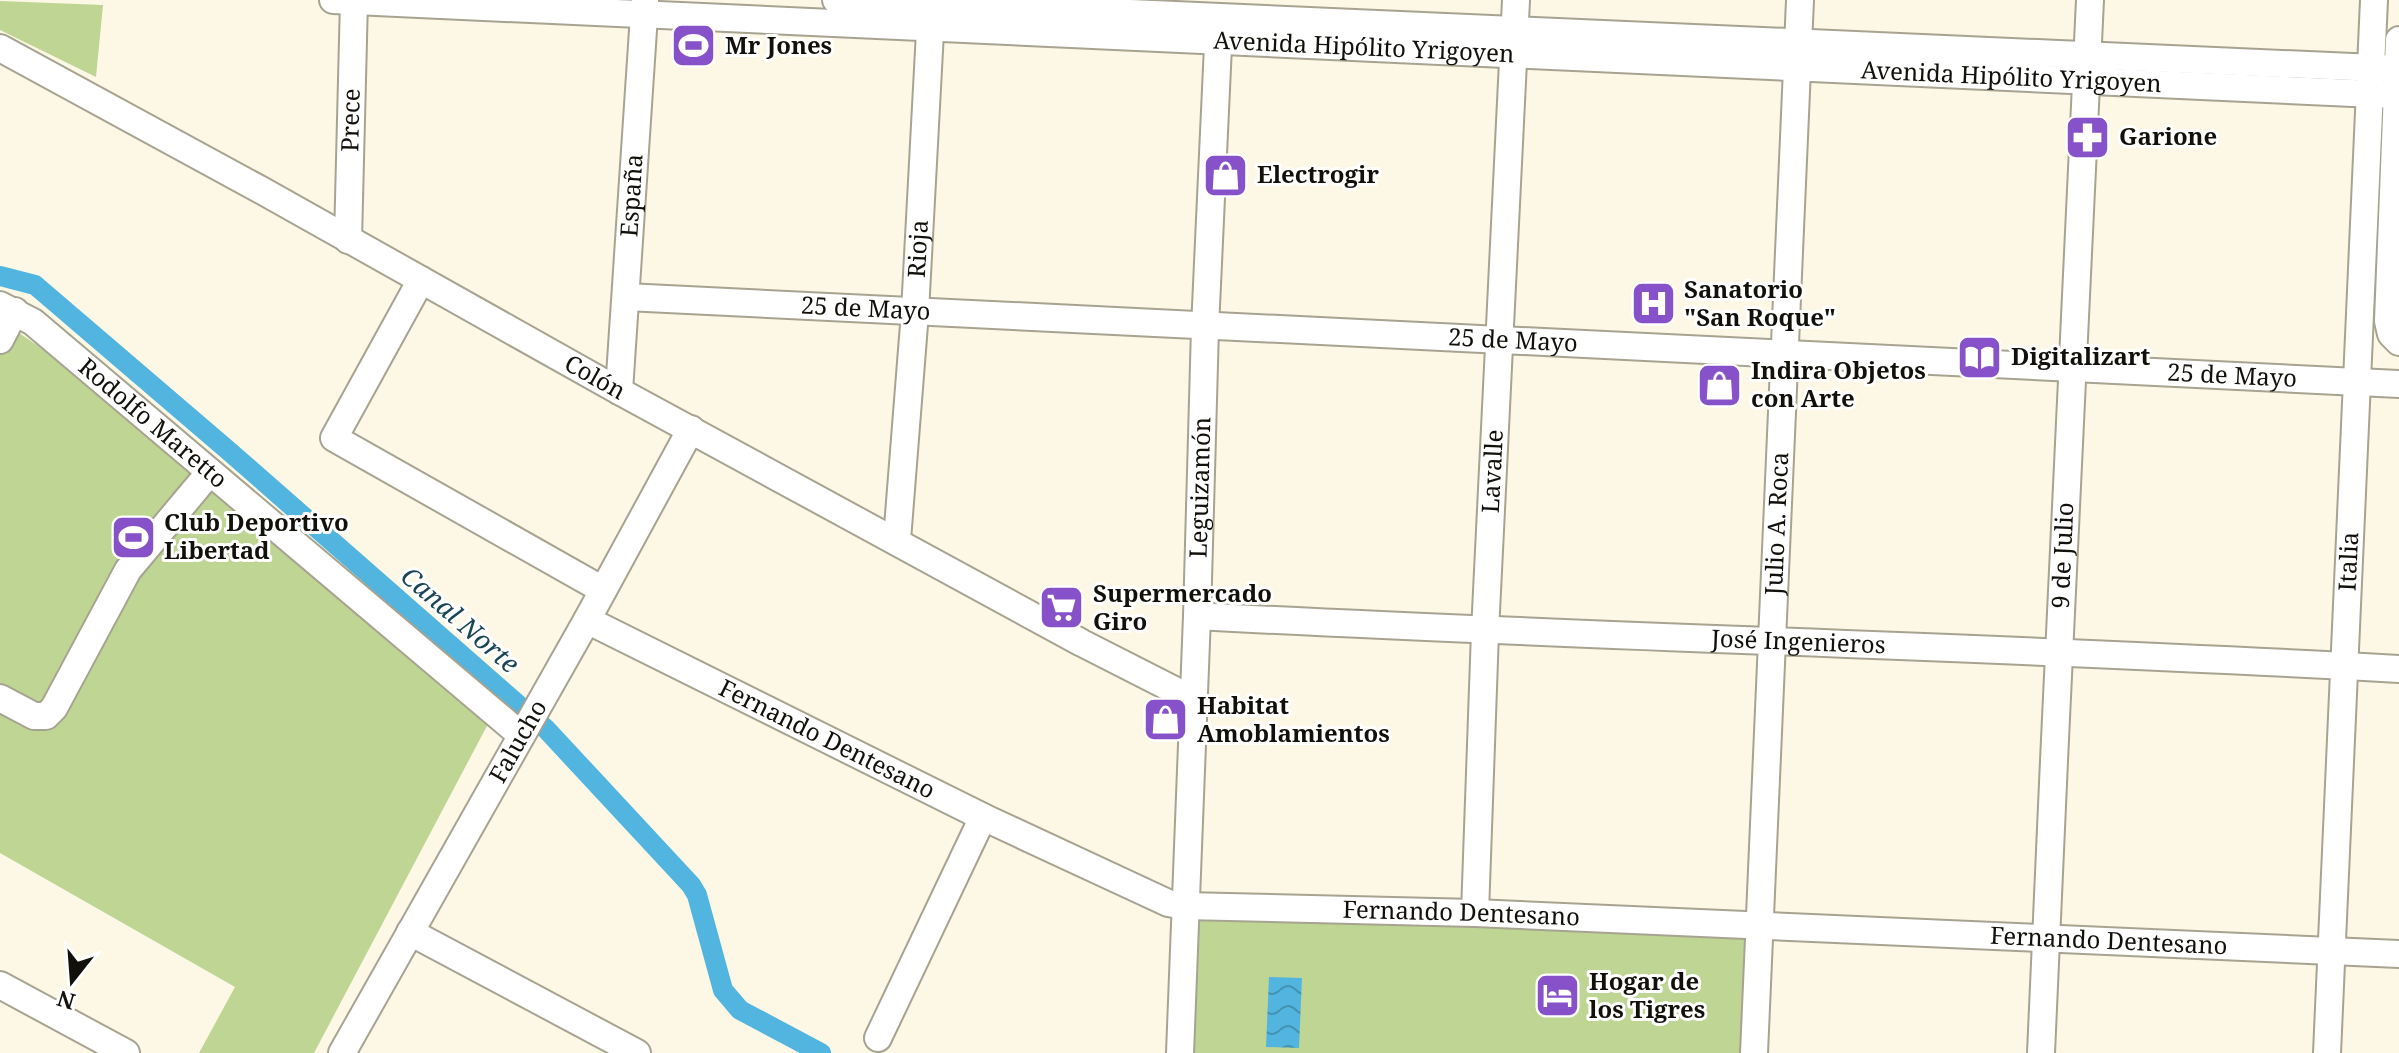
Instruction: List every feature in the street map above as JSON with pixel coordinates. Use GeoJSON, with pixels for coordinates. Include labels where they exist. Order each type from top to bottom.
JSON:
{"type":"FeatureCollection","features":[{"type":"Feature","properties":{"kind":"street","name":"Avenida Hipólito Yrigoyen"},"geometry":{"type":"LineString","coordinates":[[333,0],[1220,19],[1514,42],[2397,82]]}},
{"type":"Feature","properties":{"kind":"street","name":"Prece"},"geometry":{"type":"LineString","coordinates":[[348,240],[354,0]]}},
{"type":"Feature","properties":{"kind":"street","name":"Avenida Hipólito Yrigoyen"},"geometry":{"type":"LineString","coordinates":[[836,0],[931,11]]}},
{"type":"Feature","properties":{"kind":"street","name":"Lavalle"},"geometry":{"type":"LineString","coordinates":[[1475,913],[1485,632],[1516,0]]}},
{"type":"Feature","properties":{"kind":"street","name":"Julio A. Roca"},"geometry":{"type":"LineString","coordinates":[[1754,1053],[1800,0]]}},
{"type":"Feature","properties":{"kind":"street","name":"9 de Julio"},"geometry":{"type":"LineString","coordinates":[[2041,1053],[2090,0]]}},
{"type":"Feature","properties":{"kind":"street","name":"Italia"},"geometry":{"type":"LineString","coordinates":[[2327,1053],[2374,0]]}},
{"type":"Feature","properties":{"kind":"street","name":"España"},"geometry":{"type":"LineString","coordinates":[[619,391],[645,7]]}},
{"type":"Feature","properties":{"kind":"street","name":"Rioja"},"geometry":{"type":"LineString","coordinates":[[897,540],[915,312],[931,11]]}},
{"type":"Feature","properties":{"kind":"street","name":"Leguizamón"},"geometry":{"type":"LineString","coordinates":[[1180,1053],[1205,328],[1220,19]]}},
{"type":"Feature","properties":{"kind":"street"},"geometry":{"type":"LineString","coordinates":[[2399,40],[2388,321],[2391,334],[2399,342]]}},
{"type":"Feature","properties":{"kind":"street","name":"Colón"},"geometry":{"type":"LineString","coordinates":[[0,48],[619,391],[1082,643],[1194,700]]}},
{"type":"Feature","properties":{"kind":"street"},"geometry":{"type":"LineString","coordinates":[[421,280],[334,438],[603,590]]}},
{"type":"Feature","properties":{"kind":"street","name":"25 de Mayo"},"geometry":{"type":"LineString","coordinates":[[626,297],[1205,328],[2399,384]]}},
{"type":"Feature","properties":{"kind":"street"},"geometry":{"type":"LineString","coordinates":[[0,340],[8,308]]}},
{"type":"Feature","properties":{"kind":"street","name":"Rodolfo Maretto"},"geometry":{"type":"LineString","coordinates":[[8,308],[33,322],[521,735]]}},
{"type":"Feature","properties":{"kind":"street","name":"Falucho"},"geometry":{"type":"LineString","coordinates":[[342,1053],[587,620],[691,429]]}},
{"type":"Feature","properties":{"kind":"street"},"geometry":{"type":"LineString","coordinates":[[0,698],[34,716],[46,716],[54,708],[128,570],[210,472]]}},
{"type":"Feature","properties":{"kind":"street","name":"José Ingenieros"},"geometry":{"type":"LineString","coordinates":[[1197,616],[1485,632],[2061,652],[2399,669]]}},
{"type":"Feature","properties":{"kind":"street","name":"Fernando Dentesano"},"geometry":{"type":"LineString","coordinates":[[587,620],[983,817],[1168,903],[1185,906],[1475,913],[2399,954]]}},
{"type":"Feature","properties":{"kind":"street"},"geometry":{"type":"LineString","coordinates":[[878,1038],[983,817]]}},
{"type":"Feature","properties":{"kind":"street"},"geometry":{"type":"LineString","coordinates":[[410,932],[637,1053]]}},
{"type":"Feature","properties":{"kind":"street"},"geometry":{"type":"LineString","coordinates":[[0,985],[126,1053]]}},
{"type":"Feature","properties":{"kind":"green space"},"geometry":{"type":"Polygon","coordinates":[[[0,1],[103,5],[96,77],[0,30],[0,1]]]}},
{"type":"Feature","properties":{"kind":"green space","name":"Club Deportivo Libertad"},"geometry":{"type":"Polygon","coordinates":[[[12,328],[41,348],[488,724],[314,1053],[199,1053],[235,987],[0,853],[0,350],[12,328]]]}},
{"type":"Feature","properties":{"kind":"green space"},"geometry":{"type":"Polygon","coordinates":[[[1185,906],[1758,926],[1754,1053],[1180,1053],[1185,906]]]}},
{"type":"Feature","properties":{"kind":"water"},"geometry":{"type":"Polygon","coordinates":[[[1269,977],[1302,978],[1299,1048],[1266,1047],[1269,977]]]}},
{"type":"Feature","properties":{"kind":"waterway","name":"Canal Norte"},"geometry":{"type":"LineString","coordinates":[[0,276],[35,285],[546,729],[691,885],[697,895],[723,990],[740,1010],[821,1053]]}},
{"type":"Feature","properties":{"kind":"place","name":"Mr Jones"},"geometry":{"type":"Point","coordinates":[694,46]}},
{"type":"Feature","properties":{"kind":"place","name":"Garione"},"geometry":{"type":"Point","coordinates":[2088,137]}},
{"type":"Feature","properties":{"kind":"place","name":"Electrogir"},"geometry":{"type":"Point","coordinates":[1226,175]}},
{"type":"Feature","properties":{"kind":"place","name":"Sanatorio \"San Roque\""},"geometry":{"type":"Point","coordinates":[1653,304]}},
{"type":"Feature","properties":{"kind":"place","name":"Digitalizart"},"geometry":{"type":"Point","coordinates":[1980,357]}},
{"type":"Feature","properties":{"kind":"place","name":"Indira Objetos con Arte"},"geometry":{"type":"Point","coordinates":[1720,385]}},
{"type":"Feature","properties":{"kind":"place","name":"Club Deportivo Libertad"},"geometry":{"type":"Point","coordinates":[133,537]}},
{"type":"Feature","properties":{"kind":"place","name":"Supermercado Giro"},"geometry":{"type":"Point","coordinates":[1062,608]}},
{"type":"Feature","properties":{"kind":"place","name":"Habitat Amoblamientos"},"geometry":{"type":"Point","coordinates":[1166,720]}},
{"type":"Feature","properties":{"kind":"place","name":"Hogar de los Tigres"},"geometry":{"type":"Point","coordinates":[1558,996]}}]}
